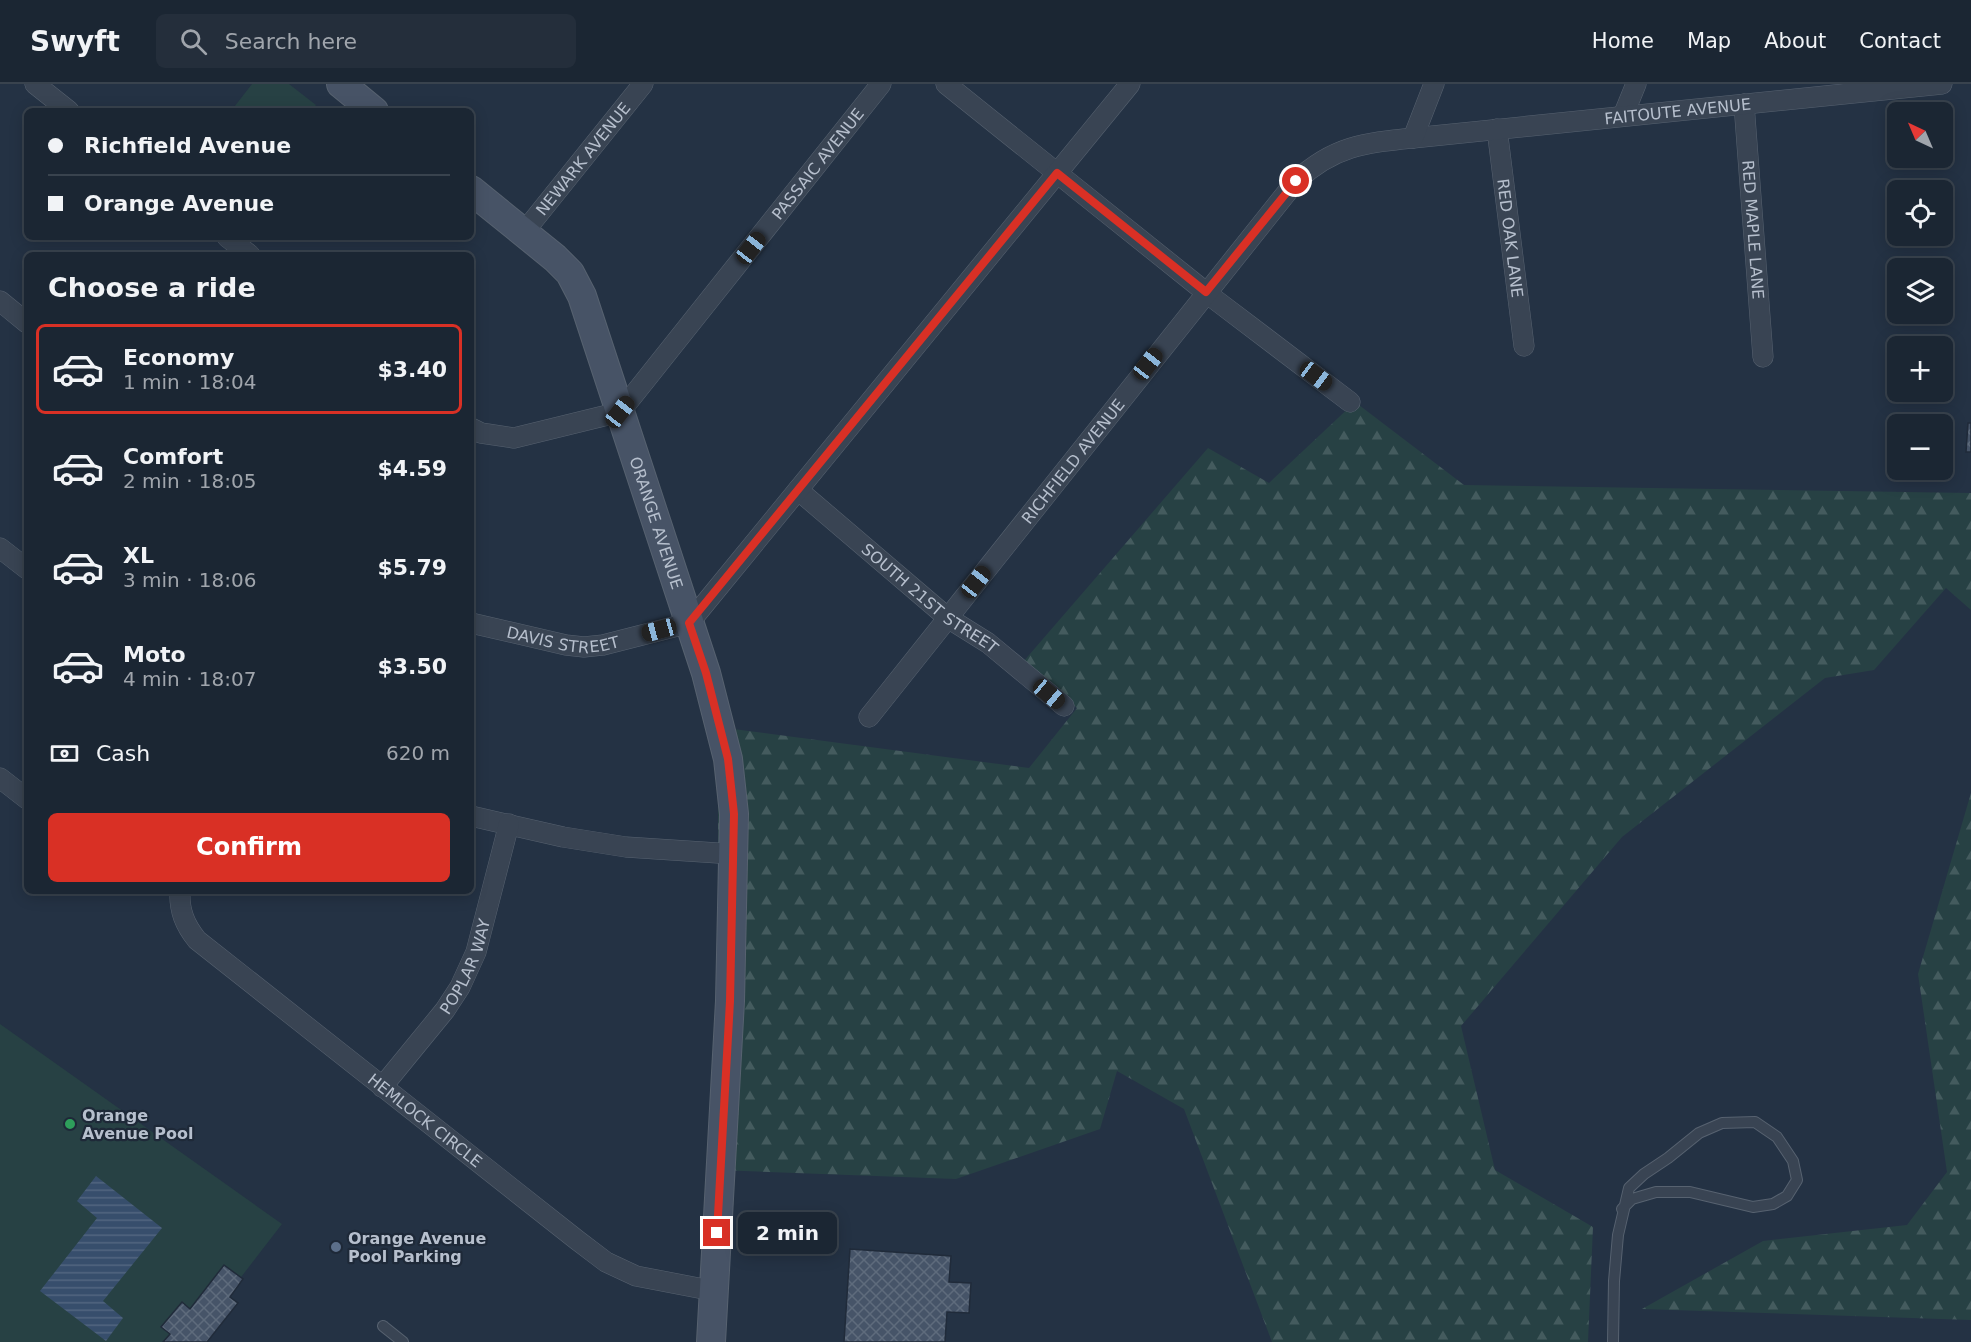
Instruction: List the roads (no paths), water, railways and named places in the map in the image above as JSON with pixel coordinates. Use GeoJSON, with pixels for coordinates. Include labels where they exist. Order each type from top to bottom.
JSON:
{"type":"FeatureCollection","features":[{"type":"Feature","properties":{"kind":"street"},"geometry":{"type":"LineString","coordinates":[[35,84],[65,108]]}},
{"type":"Feature","properties":{"kind":"street"},"geometry":{"type":"LineString","coordinates":[[341,84],[370,108]]}},
{"type":"Feature","properties":{"kind":"street","name":"NEWARK AVENUE"},"geometry":{"type":"LineString","coordinates":[[524,232],[643,84]]}},
{"type":"Feature","properties":{"kind":"street","name":"PASSAIC AVENUE"},"geometry":{"type":"LineString","coordinates":[[620,412],[881,84]]}},
{"type":"Feature","properties":{"kind":"street"},"geometry":{"type":"LineString","coordinates":[[946,84],[1206,292],[1350,402]]}},
{"type":"Feature","properties":{"kind":"street"},"geometry":{"type":"LineString","coordinates":[[689,623],[1130,84]]}},
{"type":"Feature","properties":{"kind":"street"},"geometry":{"type":"LineString","coordinates":[[1413,138],[1434,84]]}},
{"type":"Feature","properties":{"kind":"street"},"geometry":{"type":"LineString","coordinates":[[1623,117],[1636,84]]}},
{"type":"Feature","properties":{"kind":"street","name":"FAITOUTE AVENUE"},"geometry":{"type":"LineString","coordinates":[[1413,138],[1744,104],[1837,90],[1942,84]]}},
{"type":"Feature","properties":{"kind":"street","name":"RED MAPLE LANE"},"geometry":{"type":"LineString","coordinates":[[1744,104],[1763,357]]}},
{"type":"Feature","properties":{"kind":"street","name":"RED OAK LANE"},"geometry":{"type":"LineString","coordinates":[[1497,129],[1524,346]]}},
{"type":"Feature","properties":{"kind":"street","name":"RICHFIELD AVENUE"},"geometry":{"type":"LineString","coordinates":[[869,717],[1286,191],[1306,171],[1330,156],[1356,145],[1413,138]]}},
{"type":"Feature","properties":{"kind":"street"},"geometry":{"type":"LineString","coordinates":[[474,191],[524,232]]}},
{"type":"Feature","properties":{"kind":"street","name":"ORANGE AVENUE"},"geometry":{"type":"LineString","coordinates":[[524,232],[570,273],[582,296],[706,673],[728,759],[734,814],[730,1001],[711,1342]]}},
{"type":"Feature","properties":{"kind":"street"},"geometry":{"type":"LineString","coordinates":[[231,240],[246,252]]}},
{"type":"Feature","properties":{"kind":"street"},"geometry":{"type":"LineString","coordinates":[[0,301],[24,321]]}},
{"type":"Feature","properties":{"kind":"street"},"geometry":{"type":"LineString","coordinates":[[474,430],[514,438],[620,412]]}},
{"type":"Feature","properties":{"kind":"street","name":"SOUTH 21ST STREET"},"geometry":{"type":"LineString","coordinates":[[798,490],[948,618],[988,643],[1064,706]]}},
{"type":"Feature","properties":{"kind":"street"},"geometry":{"type":"LineString","coordinates":[[0,548],[24,567]]}},
{"type":"Feature","properties":{"kind":"street","name":"DAVIS STREET"},"geometry":{"type":"LineString","coordinates":[[474,624],[584,647],[603,645],[689,623]]}},
{"type":"Feature","properties":{"kind":"street"},"geometry":{"type":"LineString","coordinates":[[0,778],[24,797]]}},
{"type":"Feature","properties":{"kind":"street"},"geometry":{"type":"LineString","coordinates":[[474,817],[563,837],[626,847],[733,854]]}},
{"type":"Feature","properties":{"kind":"street","name":"POPLAR WAY"},"geometry":{"type":"LineString","coordinates":[[382,1087],[445,1010],[460,987],[476,952],[509,825]]}},
{"type":"Feature","properties":{"kind":"street","name":"HEMLOCK CIRCLE"},"geometry":{"type":"LineString","coordinates":[[180,894],[180,906],[184,919],[197,940],[606,1262],[636,1276],[714,1291]]}},
{"type":"Feature","properties":{"kind":"lane"},"geometry":{"type":"LineString","coordinates":[[1613,1342],[1617,1235],[1622,1209],[1629,1188],[1699,1133],[1722,1123],[1755,1122],[1778,1137],[1793,1161],[1797,1180],[1787,1196],[1773,1204],[1754,1207],[1690,1192],[1656,1192],[1632,1199],[1622,1209]]}},
{"type":"Feature","properties":{"kind":"lane"},"geometry":{"type":"LineString","coordinates":[[382,1326],[403,1342]]}},
{"type":"Feature","properties":{"kind":"water"},"geometry":{"type":"Polygon","coordinates":[[[96,1176],[162,1228],[103,1301],[123,1318],[106,1341],[40,1291],[97,1218],[77,1201],[96,1176]]]}},
{"type":"Feature","properties":{"kind":"place","name":"Orange Avenue Pool"},"geometry":{"type":"Point","coordinates":[70,1124]}},
{"type":"Feature","properties":{"kind":"place","name":"Orange Avenue Pool Parking"},"geometry":{"type":"Point","coordinates":[336,1247]}}]}
